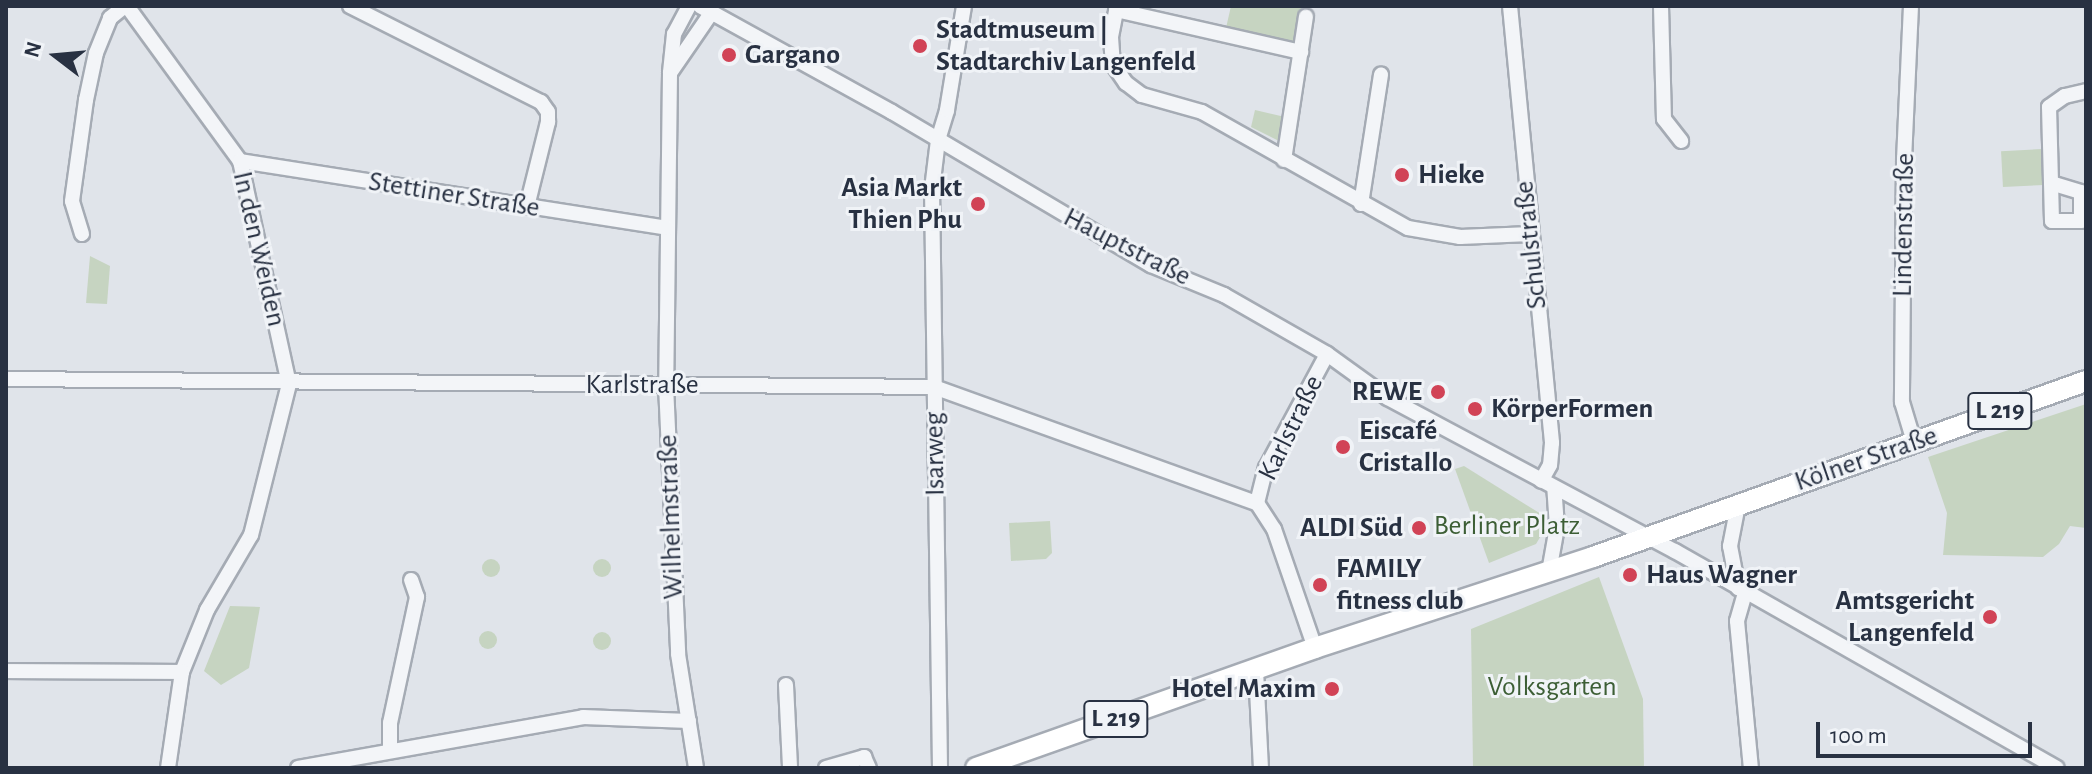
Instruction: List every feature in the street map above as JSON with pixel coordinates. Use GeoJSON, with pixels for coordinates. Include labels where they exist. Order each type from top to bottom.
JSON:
{"type":"FeatureCollection","features":[{"type":"Feature","properties":{"kind":"main road","name":"Kölner Straße"},"geometry":{"type":"LineString","coordinates":[[1646,538],[2086,381]]}},
{"type":"Feature","properties":{"kind":"main road","name":"L 219"},"geometry":{"type":"LineString","coordinates":[[976,768],[1315,648],[1646,538]]}},
{"type":"Feature","properties":{"kind":"street","name":"In den Weiden"},"geometry":{"type":"LineString","coordinates":[[126,6],[240,161],[289,384]]}},
{"type":"Feature","properties":{"kind":"street"},"geometry":{"type":"LineString","coordinates":[[82,234],[72,201],[86,100],[96,53],[110,18],[126,6]]}},
{"type":"Feature","properties":{"kind":"street"},"geometry":{"type":"LineString","coordinates":[[350,6],[541,102],[548,112],[548,122],[527,206]]}},
{"type":"Feature","properties":{"kind":"street","name":"Wilhelmstraße"},"geometry":{"type":"LineString","coordinates":[[689,6],[674,34],[670,73],[666,385],[678,654],[696,768]]}},
{"type":"Feature","properties":{"kind":"street","name":"Isarweg"},"geometry":{"type":"LineString","coordinates":[[940,768],[932,189],[938,140],[947,110],[964,6]]}},
{"type":"Feature","properties":{"kind":"street","name":"Schulstraße"},"geometry":{"type":"LineString","coordinates":[[1510,6],[1552,443],[1548,484]]}},
{"type":"Feature","properties":{"kind":"street"},"geometry":{"type":"LineString","coordinates":[[1661,6],[1664,119],[1681,141]]}},
{"type":"Feature","properties":{"kind":"street","name":"Lindenstraße"},"geometry":{"type":"LineString","coordinates":[[1911,6],[1904,162],[1902,402],[1914,442]]}},
{"type":"Feature","properties":{"kind":"street"},"geometry":{"type":"LineString","coordinates":[[1301,52],[1117,8],[1110,51],[1113,64],[1126,83],[1154,100],[1202,112],[1361,204],[1419,232],[1460,237],[1530,234]]}},
{"type":"Feature","properties":{"kind":"street"},"geometry":{"type":"LineString","coordinates":[[670,73],[706,9]]}},
{"type":"Feature","properties":{"kind":"street","name":"Hauptstraße"},"geometry":{"type":"LineString","coordinates":[[706,9],[1151,265],[1224,295],[1327,354],[1388,398],[1742,590],[2057,768]]}},
{"type":"Feature","properties":{"kind":"street"},"geometry":{"type":"LineString","coordinates":[[1284,160],[1306,17]]}},
{"type":"Feature","properties":{"kind":"street"},"geometry":{"type":"LineString","coordinates":[[1361,204],[1381,75]]}},
{"type":"Feature","properties":{"kind":"street"},"geometry":{"type":"LineString","coordinates":[[2051,183],[2049,107],[2065,96],[2086,91]]}},
{"type":"Feature","properties":{"kind":"street","name":"Stettiner Straße"},"geometry":{"type":"LineString","coordinates":[[240,161],[667,228]]}},
{"type":"Feature","properties":{"kind":"street","name":"Karlstraße"},"geometry":{"type":"LineString","coordinates":[[1257,503],[1266,468],[1327,354]]}},
{"type":"Feature","properties":{"kind":"street","name":"Karlstraße"},"geometry":{"type":"LineString","coordinates":[[6,379],[289,384],[934,387],[1257,503],[1274,529],[1315,648]]}},
{"type":"Feature","properties":{"kind":"street"},"geometry":{"type":"LineString","coordinates":[[168,768],[182,672],[207,610],[251,535],[289,384]]}},
{"type":"Feature","properties":{"kind":"street"},"geometry":{"type":"LineString","coordinates":[[1548,484],[1557,527],[1549,572]]}},
{"type":"Feature","properties":{"kind":"street"},"geometry":{"type":"LineString","coordinates":[[1738,505],[1730,546],[1742,590],[1737,621],[1751,768]]}},
{"type":"Feature","properties":{"kind":"street"},"geometry":{"type":"LineString","coordinates":[[390,750],[390,723],[417,597],[411,580]]}},
{"type":"Feature","properties":{"kind":"street"},"geometry":{"type":"LineString","coordinates":[[1256,670],[1261,768]]}},
{"type":"Feature","properties":{"kind":"street"},"geometry":{"type":"LineString","coordinates":[[6,671],[182,672]]}},
{"type":"Feature","properties":{"kind":"street"},"geometry":{"type":"LineString","coordinates":[[786,685],[790,768]]}},
{"type":"Feature","properties":{"kind":"street"},"geometry":{"type":"LineString","coordinates":[[298,768],[583,717],[689,721]]}},
{"type":"Feature","properties":{"kind":"street"},"geometry":{"type":"LineString","coordinates":[[826,768],[864,757],[869,768]]}},
{"type":"Feature","properties":{"kind":"green space"},"geometry":{"type":"Polygon","coordinates":[[[1231,6],[1302,6],[1296,45],[1226,28],[1231,6]]]}},
{"type":"Feature","properties":{"kind":"green space"},"geometry":{"type":"Polygon","coordinates":[[[1255,110],[1285,117],[1281,142],[1251,127],[1255,110]]]}},
{"type":"Feature","properties":{"kind":"green space"},"geometry":{"type":"Polygon","coordinates":[[[2042,149],[2044,185],[2003,187],[2001,151],[2042,149]]]}},
{"type":"Feature","properties":{"kind":"green space"},"geometry":{"type":"Polygon","coordinates":[[[90,256],[110,266],[107,304],[86,303],[90,256]]]}},
{"type":"Feature","properties":{"kind":"green space"},"geometry":{"type":"Polygon","coordinates":[[[2086,404],[2086,528],[2070,526],[2059,544],[2043,557],[1943,555],[1947,513],[1928,457],[2086,404]]]}},
{"type":"Feature","properties":{"kind":"green space","name":"Berliner Platz"},"geometry":{"type":"Polygon","coordinates":[[[1464,466],[1541,514],[1545,529],[1536,544],[1489,563],[1455,469],[1464,466]]]}},
{"type":"Feature","properties":{"kind":"green space"},"geometry":{"type":"Polygon","coordinates":[[[1050,521],[1052,553],[1046,559],[1011,561],[1009,523],[1050,521]]]}},
{"type":"Feature","properties":{"kind":"green space"},"geometry":{"type":"Polygon","coordinates":[[[487,559],[495,559],[500,568],[498,575],[487,577],[482,572],[482,564],[487,559]]]}},
{"type":"Feature","properties":{"kind":"green space"},"geometry":{"type":"Polygon","coordinates":[[[602,559],[611,568],[602,577],[593,568],[602,559]]]}},
{"type":"Feature","properties":{"kind":"green space","name":"Volksgarten"},"geometry":{"type":"Polygon","coordinates":[[[1599,577],[1643,699],[1644,768],[1473,768],[1471,629],[1599,577]]]}},
{"type":"Feature","properties":{"kind":"green space"},"geometry":{"type":"Polygon","coordinates":[[[230,606],[260,607],[249,668],[221,685],[204,671],[230,606]]]}},
{"type":"Feature","properties":{"kind":"green space"},"geometry":{"type":"Polygon","coordinates":[[[484,631],[492,631],[497,640],[495,647],[484,649],[479,644],[479,636],[484,631]]]}},
{"type":"Feature","properties":{"kind":"green space"},"geometry":{"type":"Polygon","coordinates":[[[602,632],[611,641],[602,650],[593,641],[602,632]]]}},
{"type":"Feature","properties":{"kind":"place","name":"Stadtmuseum | Stadtarchiv Langenfeld"},"geometry":{"type":"Point","coordinates":[920,46]}},
{"type":"Feature","properties":{"kind":"place","name":"Gargano"},"geometry":{"type":"Point","coordinates":[729,55]}},
{"type":"Feature","properties":{"kind":"place","name":"Hieke"},"geometry":{"type":"Point","coordinates":[1402,175]}},
{"type":"Feature","properties":{"kind":"place","name":"Asia Markt Thien Phu"},"geometry":{"type":"Point","coordinates":[978,204]}},
{"type":"Feature","properties":{"kind":"place","name":"REWE"},"geometry":{"type":"Point","coordinates":[1438,392]}},
{"type":"Feature","properties":{"kind":"place","name":"KörperFormen"},"geometry":{"type":"Point","coordinates":[1475,409]}},
{"type":"Feature","properties":{"kind":"place","name":"Eiscafé Cristallo"},"geometry":{"type":"Point","coordinates":[1343,447]}},
{"type":"Feature","properties":{"kind":"place","name":"ALDI Süd"},"geometry":{"type":"Point","coordinates":[1419,528]}},
{"type":"Feature","properties":{"kind":"place","name":"Haus Wagner"},"geometry":{"type":"Point","coordinates":[1630,575]}},
{"type":"Feature","properties":{"kind":"place","name":"FAMILY fitness club"},"geometry":{"type":"Point","coordinates":[1320,585]}},
{"type":"Feature","properties":{"kind":"place","name":"Amtsgericht Langenfeld"},"geometry":{"type":"Point","coordinates":[1990,617]}},
{"type":"Feature","properties":{"kind":"place","name":"Hotel Maxim"},"geometry":{"type":"Point","coordinates":[1332,689]}}]}
